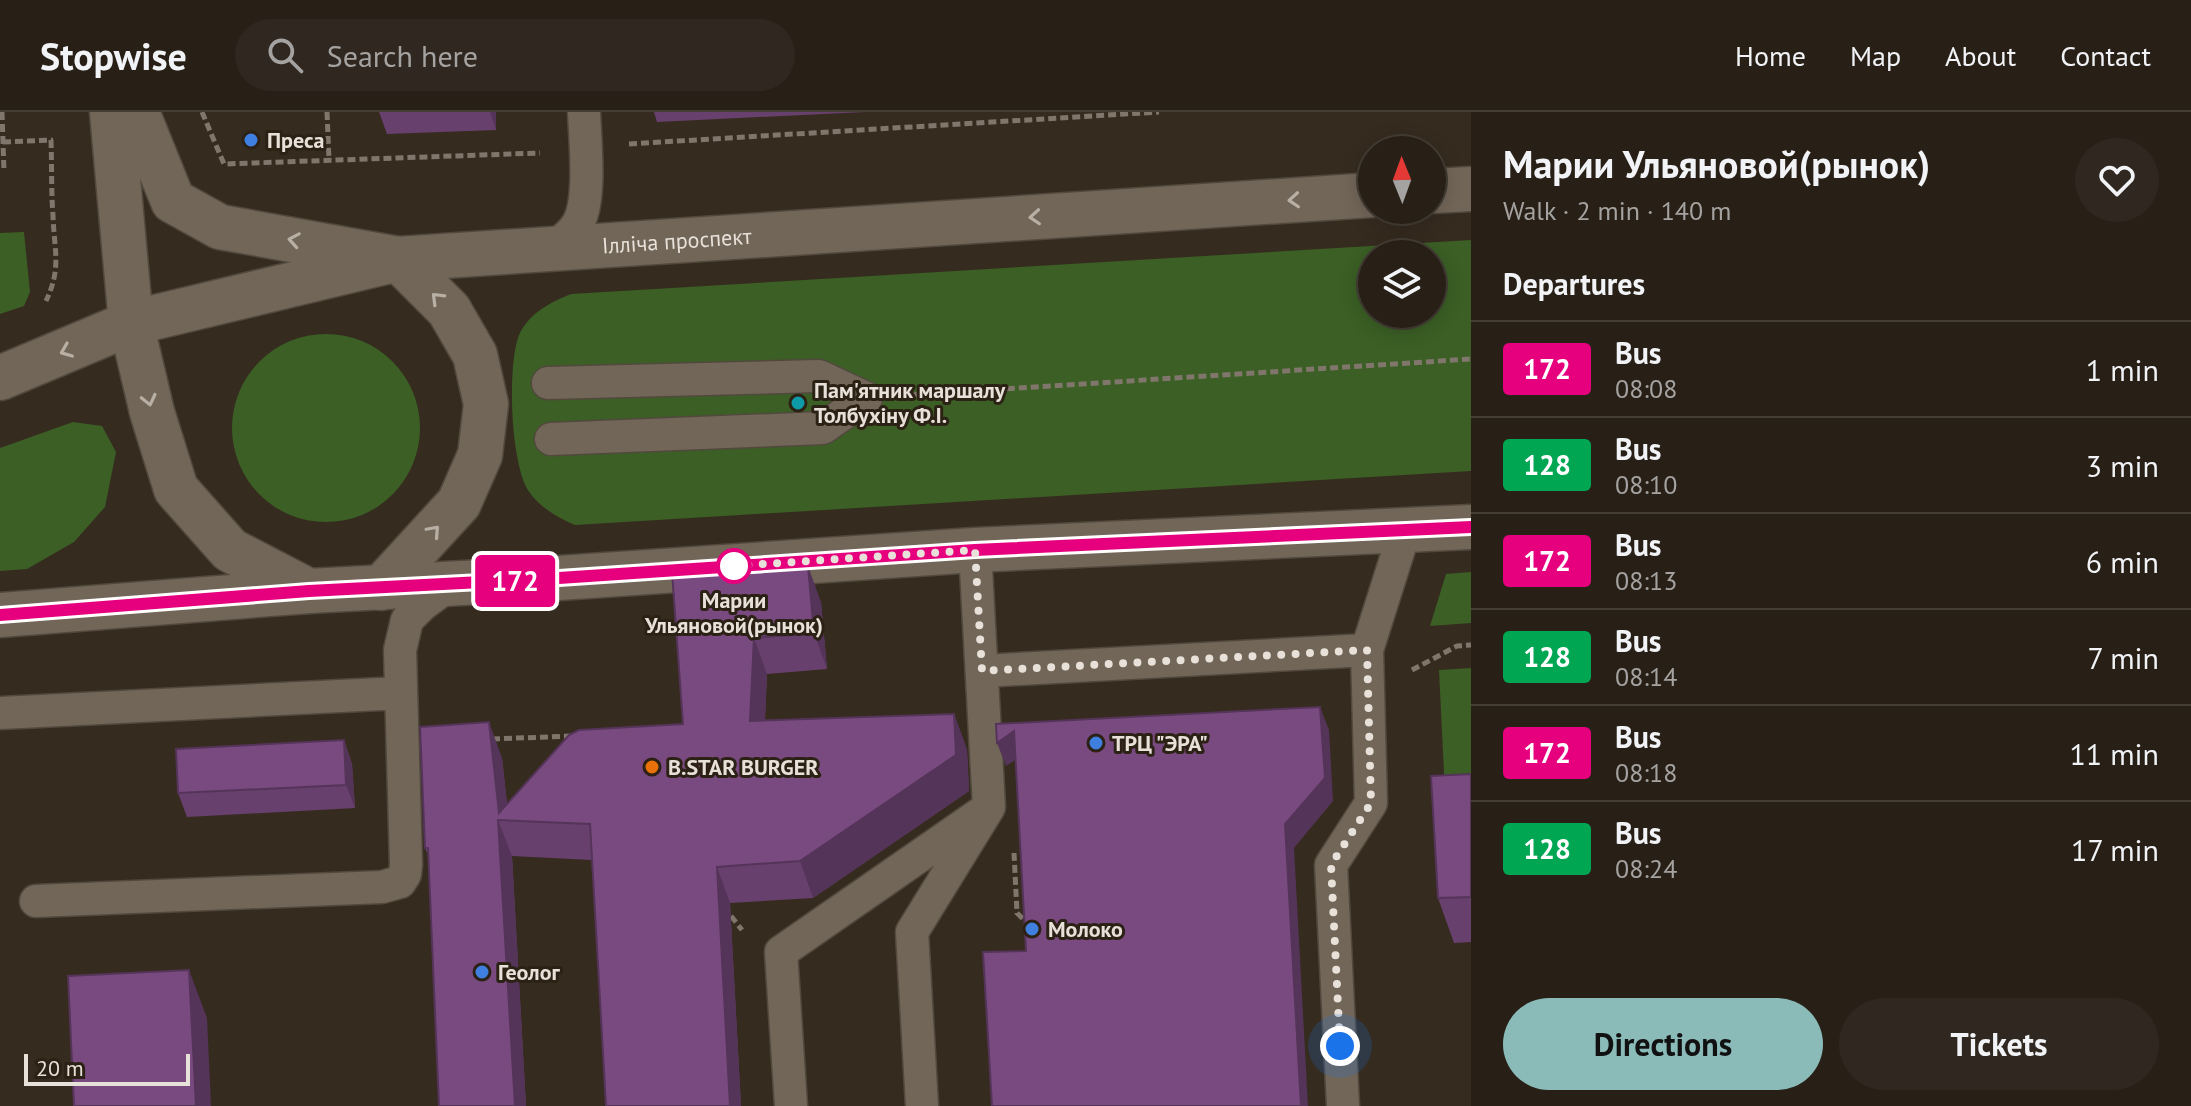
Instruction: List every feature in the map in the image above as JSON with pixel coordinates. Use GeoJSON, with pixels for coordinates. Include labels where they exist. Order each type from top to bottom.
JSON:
{"type":"FeatureCollection","features":[{"type":"Feature","properties":{"kind":"main road"},"geometry":{"type":"LineString","coordinates":[[112,112],[131,323],[152,412],[176,489],[230,550],[309,591]]}},
{"type":"Feature","properties":{"kind":"main road"},"geometry":{"type":"LineString","coordinates":[[137,112],[173,201],[220,227],[398,259],[449,310],[475,355],[486,404],[480,455],[459,503],[381,588]]}},
{"type":"Feature","properties":{"kind":"main road"},"geometry":{"type":"LineString","coordinates":[[1446,190],[1471,189]]}},
{"type":"Feature","properties":{"kind":"main road","name":"Ілліча проспект"},"geometry":{"type":"LineString","coordinates":[[0,378],[131,323],[398,259],[1358,196]]}},
{"type":"Feature","properties":{"kind":"main road"},"geometry":{"type":"LineString","coordinates":[[0,615],[309,591],[449,585],[975,550],[1471,527]]}},
{"type":"Feature","properties":{"kind":"lane"},"geometry":{"type":"LineString","coordinates":[[549,250],[565,239],[579,223],[585,201],[584,112]]}},
{"type":"Feature","properties":{"kind":"lane"},"geometry":{"type":"LineString","coordinates":[[548,383],[819,376],[866,398]]}},
{"type":"Feature","properties":{"kind":"lane"},"geometry":{"type":"LineString","coordinates":[[551,439],[823,428],[866,398]]}},
{"type":"Feature","properties":{"kind":"lane"},"geometry":{"type":"LineString","coordinates":[[1343,1106],[1331,865],[1371,803],[1367,650],[1405,530]]}},
{"type":"Feature","properties":{"kind":"lane"},"geometry":{"type":"LineString","coordinates":[[922,1106],[912,932],[989,807],[975,550]]}},
{"type":"Feature","properties":{"kind":"lane"},"geometry":{"type":"LineString","coordinates":[[36,901],[382,887],[400,882],[406,865],[400,650],[407,620],[449,585]]}},
{"type":"Feature","properties":{"kind":"lane"},"geometry":{"type":"LineString","coordinates":[[982,671],[1367,650]]}},
{"type":"Feature","properties":{"kind":"lane"},"geometry":{"type":"LineString","coordinates":[[0,713],[401,693]]}},
{"type":"Feature","properties":{"kind":"lane"},"geometry":{"type":"LineString","coordinates":[[791,1106],[781,952],[989,807]]}},
{"type":"Feature","properties":{"kind":"path"},"geometry":{"type":"LineString","coordinates":[[2,112],[4,172]]}},
{"type":"Feature","properties":{"kind":"path"},"geometry":{"type":"LineString","coordinates":[[202,112],[224,164],[536,153],[586,147],[1159,112]]}},
{"type":"Feature","properties":{"kind":"path"},"geometry":{"type":"LineString","coordinates":[[327,112],[329,160]]}},
{"type":"Feature","properties":{"kind":"path"},"geometry":{"type":"LineString","coordinates":[[3,142],[51,140],[52,214],[57,262],[55,282],[45,303]]}},
{"type":"Feature","properties":{"kind":"path"},"geometry":{"type":"LineString","coordinates":[[866,398],[1471,359]]}},
{"type":"Feature","properties":{"kind":"green space"},"geometry":{"type":"Polygon","coordinates":[[[24,232],[30,292],[24,306],[0,314],[0,233],[24,232]]]}},
{"type":"Feature","properties":{"kind":"green space"},"geometry":{"type":"Polygon","coordinates":[[[1471,240],[1471,471],[575,525],[556,516],[530,493],[518,462],[512,416],[513,369],[519,335],[529,320],[571,294],[1358,247],[1358,328],[1446,328],[1446,242],[1471,240]]]}},
{"type":"Feature","properties":{"kind":"green space"},"geometry":{"type":"Polygon","coordinates":[[[326,334],[362,341],[392,362],[413,392],[420,428],[413,464],[392,494],[362,515],[326,522],[290,515],[260,494],[239,464],[232,428],[239,392],[260,362],[290,341],[326,334]]]}},
{"type":"Feature","properties":{"kind":"green space"},"geometry":{"type":"Polygon","coordinates":[[[73,422],[102,426],[116,452],[105,507],[74,542],[27,569],[0,571],[0,448],[73,422]]]}},
{"type":"Feature","properties":{"kind":"green space"},"geometry":{"type":"Polygon","coordinates":[[[1471,572],[1471,623],[1430,626],[1446,574],[1471,572]]]}},
{"type":"Feature","properties":{"kind":"green space"},"geometry":{"type":"Polygon","coordinates":[[[1471,668],[1471,813],[1446,814],[1439,670],[1471,668]]]}},
{"type":"Feature","properties":{"kind":"building"},"geometry":{"type":"Polygon","coordinates":[[[808,566],[814,633],[754,638],[750,721],[954,714],[956,755],[800,861],[717,867],[730,1106],[606,1106],[590,824],[498,820],[515,1106],[439,1106],[420,727],[489,722],[499,813],[569,735],[579,730],[683,724],[672,572],[808,566]]]}},
{"type":"Feature","properties":{"kind":"building"},"geometry":{"type":"Polygon","coordinates":[[[1320,707],[1325,778],[1285,824],[1301,1106],[992,1106],[983,952],[1026,951],[1014,731],[997,743],[996,724],[1320,707]]]}},
{"type":"Feature","properties":{"kind":"building"},"geometry":{"type":"Polygon","coordinates":[[[344,740],[346,785],[178,793],[176,749],[344,740]]]}},
{"type":"Feature","properties":{"kind":"building"},"geometry":{"type":"Polygon","coordinates":[[[1471,774],[1471,897],[1438,898],[1431,776],[1471,774]]]}},
{"type":"Feature","properties":{"kind":"building"},"geometry":{"type":"Polygon","coordinates":[[[189,970],[196,1106],[74,1106],[68,976],[189,970]]]}},
{"type":"Feature","properties":{"kind":"bus line","name":"172"},"geometry":{"type":"LineString","coordinates":[[0,615],[309,591],[449,585],[975,550],[1471,527]]}},
{"type":"Feature","properties":{"kind":"place","name":"Преса"},"geometry":{"type":"Point","coordinates":[251,140]}},
{"type":"Feature","properties":{"kind":"place","name":"Пам'ятник маршалу Толбухіну Ф.І."},"geometry":{"type":"Point","coordinates":[798,403]}},
{"type":"Feature","properties":{"kind":"place","name":"Марии Ульяновой(рынок)"},"geometry":{"type":"Point","coordinates":[734,566]}},
{"type":"Feature","properties":{"kind":"place","name":"ТРЦ \"ЭРА\""},"geometry":{"type":"Point","coordinates":[1096,743]}},
{"type":"Feature","properties":{"kind":"place","name":"B.STAR BURGER"},"geometry":{"type":"Point","coordinates":[652,767]}},
{"type":"Feature","properties":{"kind":"place","name":"Молоко"},"geometry":{"type":"Point","coordinates":[1032,929]}},
{"type":"Feature","properties":{"kind":"place","name":"Геолог"},"geometry":{"type":"Point","coordinates":[482,972]}},
{"type":"Feature","properties":{"kind":"route"},"geometry":{"type":"LineString","coordinates":[[734,566],[975,550],[982,671],[1367,650],[1371,803],[1331,865],[1340,1046]]}}]}
